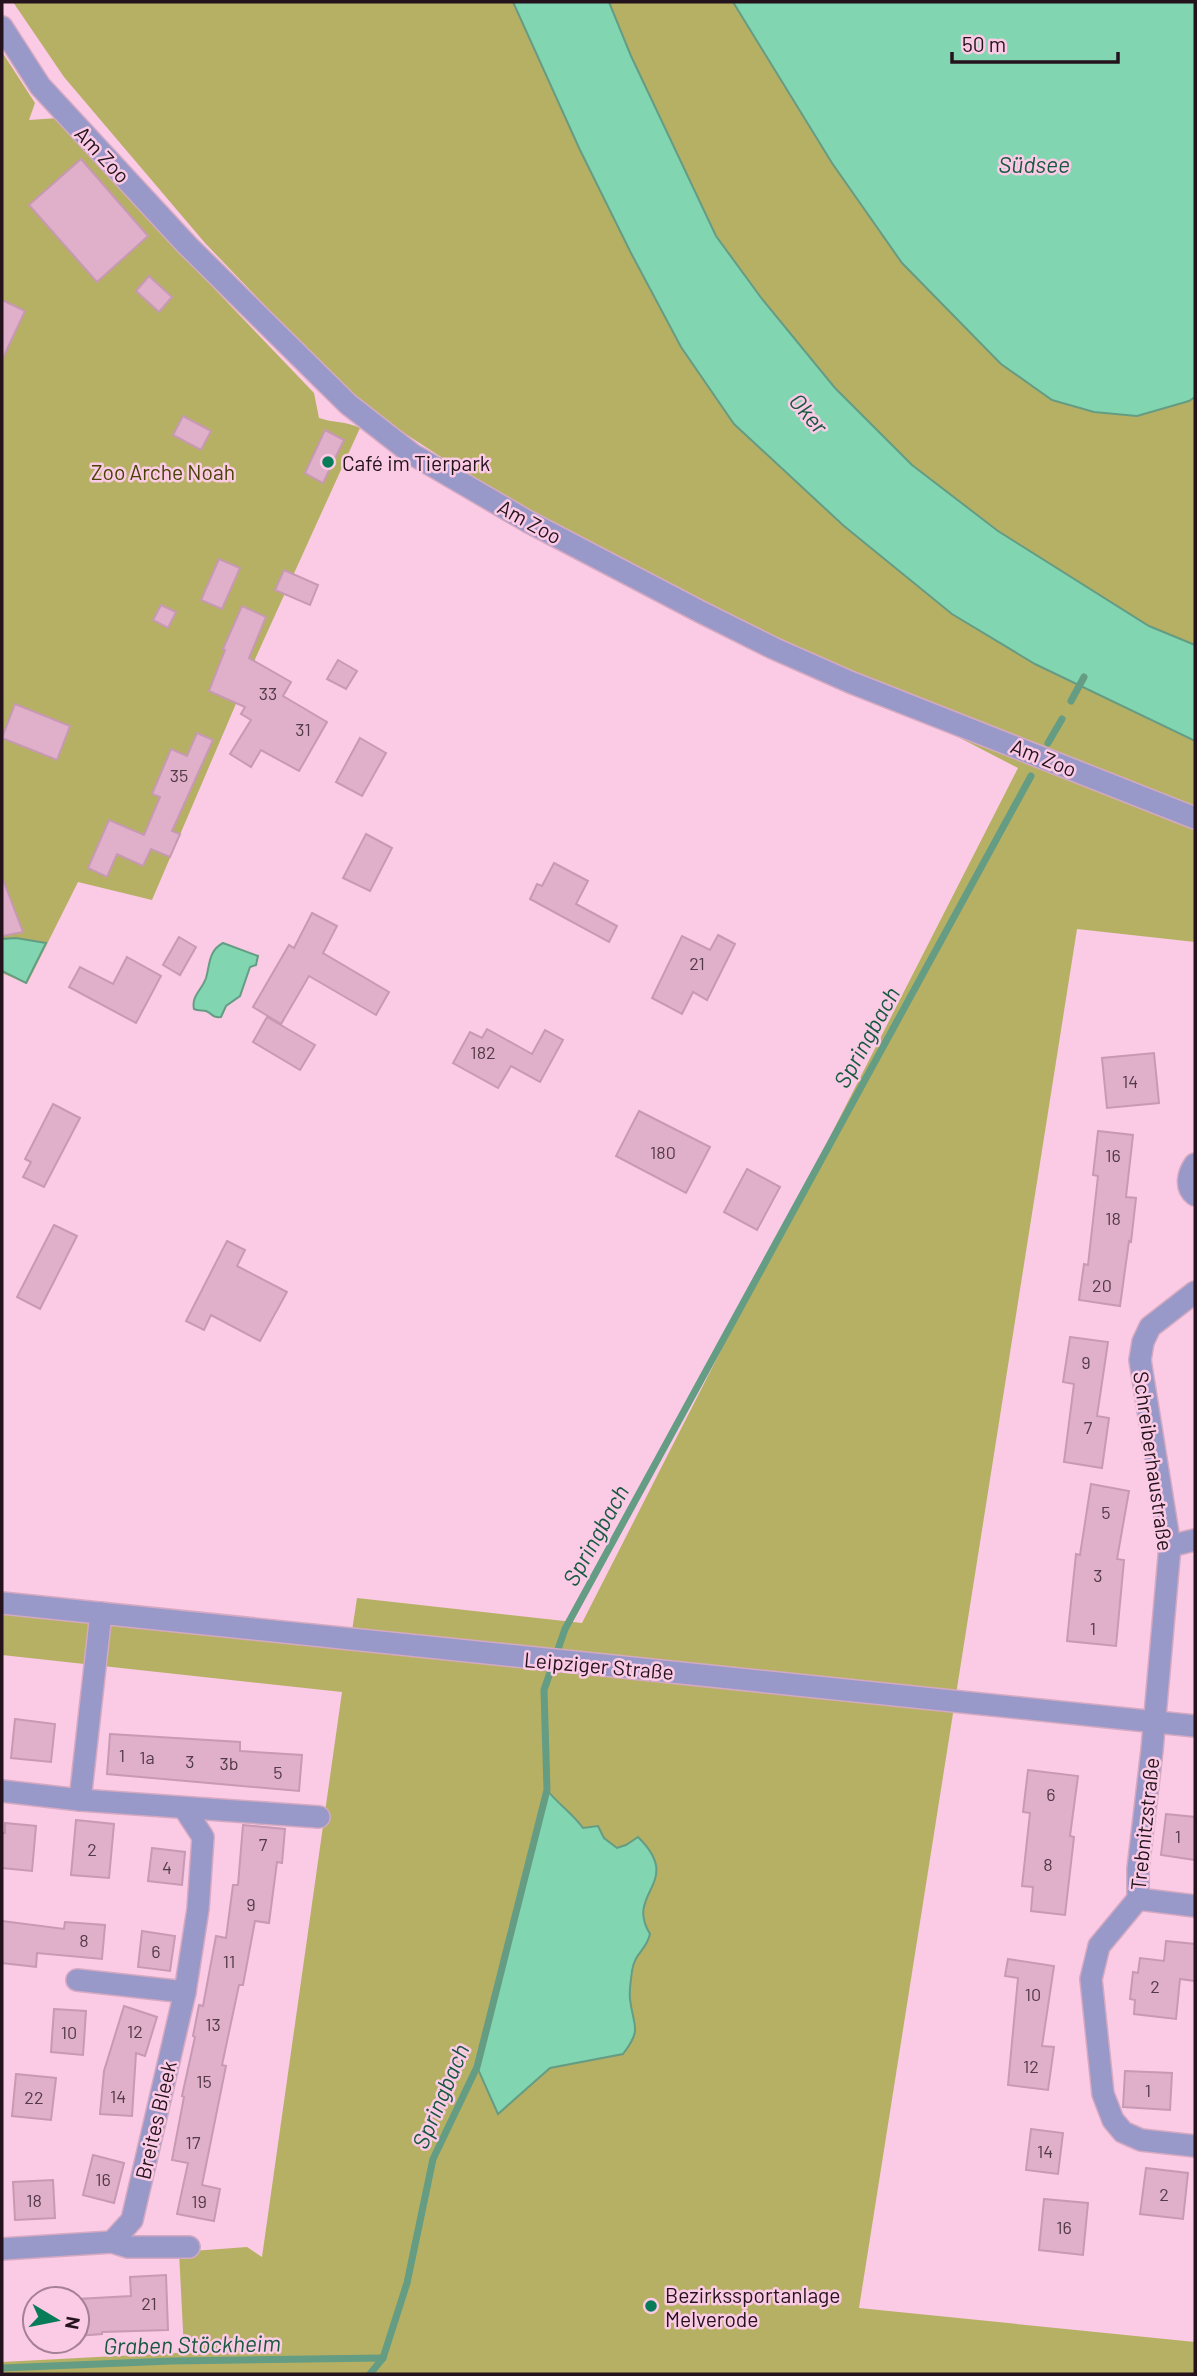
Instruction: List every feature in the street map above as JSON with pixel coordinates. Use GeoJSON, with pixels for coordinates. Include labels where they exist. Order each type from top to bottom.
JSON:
{"type":"FeatureCollection","features":[{"type":"Feature","properties":{"kind":"street","name":"Am Zoo"},"geometry":{"type":"LineString","coordinates":[[2,27],[40,86],[187,245],[348,404],[412,454],[551,534],[774,648],[850,682],[1195,818]]}},
{"type":"Feature","properties":{"kind":"street"},"geometry":{"type":"LineString","coordinates":[[1195,1164],[1189,1174],[1191,1192],[1195,1195]]}},
{"type":"Feature","properties":{"kind":"street","name":"Schreiberhaustraße"},"geometry":{"type":"LineString","coordinates":[[1153,1722],[1170,1546],[1140,1360],[1143,1342],[1150,1327],[1195,1292]]}},
{"type":"Feature","properties":{"kind":"street"},"geometry":{"type":"LineString","coordinates":[[1170,1546],[1195,1540]]}},
{"type":"Feature","properties":{"kind":"street","name":"Leipziger Straße"},"geometry":{"type":"LineString","coordinates":[[2,1603],[1195,1726]]}},
{"type":"Feature","properties":{"kind":"street"},"geometry":{"type":"LineString","coordinates":[[80,1800],[101,1613]]}},
{"type":"Feature","properties":{"kind":"street","name":"Trebnitzstraße"},"geometry":{"type":"LineString","coordinates":[[1153,1722],[1138,1869],[1138,1899],[1098,1946],[1091,1979],[1103,2094],[1113,2120],[1123,2132],[1142,2140],[1195,2146]]}},
{"type":"Feature","properties":{"kind":"street"},"geometry":{"type":"LineString","coordinates":[[2,1791],[80,1800],[320,1817]]}},
{"type":"Feature","properties":{"kind":"street","name":"Breites Bleek"},"geometry":{"type":"LineString","coordinates":[[112,2242],[132,2220],[185,1992],[198,1909],[203,1837],[184,1808]]}},
{"type":"Feature","properties":{"kind":"street"},"geometry":{"type":"LineString","coordinates":[[1138,1899],[1195,1906]]}},
{"type":"Feature","properties":{"kind":"street"},"geometry":{"type":"LineString","coordinates":[[76,1980],[185,1992]]}},
{"type":"Feature","properties":{"kind":"street"},"geometry":{"type":"LineString","coordinates":[[2,2249],[112,2242],[128,2247],[189,2247]]}},
{"type":"Feature","properties":{"kind":"green space"},"geometry":{"type":"Polygon","coordinates":[[[13,2],[733,2],[832,163],[902,263],[1001,364],[1189,401],[1195,397],[1195,942],[1077,929],[859,2308],[1195,2342],[1195,2374],[2,2374],[2,2362],[250,2349],[184,2350],[179,2252],[247,2247],[262,2257],[342,1692],[2,1655],[2,1607],[350,1644],[357,1598],[582,1623],[1018,768],[657,581],[501,496],[358,403],[205,243],[64,77],[13,2]]]}},
{"type":"Feature","properties":{"kind":"green space","name":"Zoo Arche Noah"},"geometry":{"type":"Polygon","coordinates":[[[2,52],[35,103],[29,120],[58,118],[160,232],[314,393],[319,418],[360,428],[256,657],[152,900],[78,882],[27,984],[2,973],[2,52]]]}},
{"type":"Feature","properties":{"kind":"water","name":"Oker"},"geometry":{"type":"Polygon","coordinates":[[[513,2],[609,2],[631,56],[716,236],[762,299],[835,388],[912,465],[998,531],[1149,626],[1195,645],[1195,741],[1035,664],[952,614],[844,526],[734,424],[681,347],[631,253],[580,150],[513,2]]]}},
{"type":"Feature","properties":{"kind":"water","name":"Südsee"},"geometry":{"type":"Polygon","coordinates":[[[733,2],[1195,2],[1195,397],[1137,416],[1094,412],[1052,400],[1001,364],[902,263],[832,163],[733,2]]]}},
{"type":"Feature","properties":{"kind":"water"},"geometry":{"type":"Polygon","coordinates":[[[16,938],[46,943],[26,983],[2,971],[2,939],[16,938]]]}},
{"type":"Feature","properties":{"kind":"water"},"geometry":{"type":"Polygon","coordinates":[[[223,943],[258,956],[256,965],[250,967],[240,996],[226,1006],[221,1017],[218,1017],[194,1009],[193,1004],[206,978],[212,954],[223,943]]]}},
{"type":"Feature","properties":{"kind":"water"},"geometry":{"type":"Polygon","coordinates":[[[547,1790],[583,1828],[598,1826],[604,1838],[617,1848],[638,1837],[651,1853],[656,1866],[656,1877],[644,1908],[644,1920],[650,1934],[632,1971],[630,1996],[635,2033],[623,2054],[550,2068],[498,2114],[477,2067],[547,1790]]]}},
{"type":"Feature","properties":{"kind":"building"},"geometry":{"type":"Polygon","coordinates":[[[81,159],[148,236],[97,282],[29,205],[81,159]]]}},
{"type":"Feature","properties":{"kind":"building"},"geometry":{"type":"Polygon","coordinates":[[[149,276],[172,297],[159,312],[136,291],[149,276]]]}},
{"type":"Feature","properties":{"kind":"building"},"geometry":{"type":"Polygon","coordinates":[[[2,300],[25,311],[2,360],[2,300]]]}},
{"type":"Feature","properties":{"kind":"building"},"geometry":{"type":"Polygon","coordinates":[[[183,416],[211,431],[201,450],[173,435],[183,416]]]}},
{"type":"Feature","properties":{"kind":"building"},"geometry":{"type":"Polygon","coordinates":[[[325,430],[344,440],[323,483],[305,473],[325,430]]]}},
{"type":"Feature","properties":{"kind":"building"},"geometry":{"type":"Polygon","coordinates":[[[219,559],[240,568],[222,609],[201,600],[219,559]]]}},
{"type":"Feature","properties":{"kind":"building"},"geometry":{"type":"Polygon","coordinates":[[[284,570],[318,585],[310,605],[275,590],[284,570]]]}},
{"type":"Feature","properties":{"kind":"building"},"geometry":{"type":"Polygon","coordinates":[[[161,605],[176,612],[168,628],[153,620],[161,605]]]}},
{"type":"Feature","properties":{"kind":"building"},"geometry":{"type":"Polygon","coordinates":[[[242,606],[266,617],[249,658],[291,682],[283,696],[327,722],[299,771],[261,750],[251,767],[230,754],[251,720],[241,714],[245,707],[209,691],[225,650],[223,649],[242,606]]]}},
{"type":"Feature","properties":{"kind":"building"},"geometry":{"type":"Polygon","coordinates":[[[338,660],[357,671],[346,689],[327,679],[338,660]]]}},
{"type":"Feature","properties":{"kind":"building"},"geometry":{"type":"Polygon","coordinates":[[[15,704],[70,726],[57,760],[2,738],[15,704]]]}},
{"type":"Feature","properties":{"kind":"building"},"geometry":{"type":"Polygon","coordinates":[[[197,733],[213,740],[172,831],[180,834],[170,857],[151,849],[143,866],[117,854],[107,877],[88,868],[109,820],[144,835],[160,797],[152,794],[171,749],[187,756],[197,733]]]}},
{"type":"Feature","properties":{"kind":"building"},"geometry":{"type":"Polygon","coordinates":[[[360,738],[386,753],[362,796],[336,782],[360,738]]]}},
{"type":"Feature","properties":{"kind":"building"},"geometry":{"type":"Polygon","coordinates":[[[366,834],[392,848],[370,891],[343,878],[366,834]]]}},
{"type":"Feature","properties":{"kind":"building"},"geometry":{"type":"Polygon","coordinates":[[[554,863],[588,881],[576,904],[617,926],[609,942],[530,899],[537,884],[542,886],[554,863]]]}},
{"type":"Feature","properties":{"kind":"building"},"geometry":{"type":"Polygon","coordinates":[[[2,877],[23,932],[2,936],[2,877]]]}},
{"type":"Feature","properties":{"kind":"building"},"geometry":{"type":"Polygon","coordinates":[[[312,913],[337,926],[323,953],[389,992],[376,1015],[309,976],[281,1024],[253,1007],[289,945],[294,948],[312,913]]]}},
{"type":"Feature","properties":{"kind":"building"},"geometry":{"type":"Polygon","coordinates":[[[718,935],[735,944],[707,1000],[693,992],[682,1014],[652,998],[682,936],[710,950],[718,935]]]}},
{"type":"Feature","properties":{"kind":"building"},"geometry":{"type":"Polygon","coordinates":[[[179,937],[196,947],[180,975],[163,965],[179,937]]]}},
{"type":"Feature","properties":{"kind":"building"},"geometry":{"type":"Polygon","coordinates":[[[127,957],[161,976],[136,1023],[69,987],[80,967],[113,984],[127,957]]]}},
{"type":"Feature","properties":{"kind":"building"},"geometry":{"type":"Polygon","coordinates":[[[267,1017],[315,1045],[300,1070],[253,1042],[267,1017]]]}},
{"type":"Feature","properties":{"kind":"building"},"geometry":{"type":"Polygon","coordinates":[[[487,1029],[532,1054],[545,1030],[563,1040],[540,1082],[511,1066],[498,1088],[453,1063],[470,1032],[482,1038],[487,1029]]]}},
{"type":"Feature","properties":{"kind":"building"},"geometry":{"type":"Polygon","coordinates":[[[1154,1053],[1159,1103],[1107,1108],[1102,1058],[1154,1053]]]}},
{"type":"Feature","properties":{"kind":"building"},"geometry":{"type":"Polygon","coordinates":[[[53,1104],[80,1118],[44,1187],[23,1177],[31,1162],[25,1159],[53,1104]]]}},
{"type":"Feature","properties":{"kind":"building"},"geometry":{"type":"Polygon","coordinates":[[[639,1111],[710,1147],[686,1193],[616,1156],[639,1111]]]}},
{"type":"Feature","properties":{"kind":"building"},"geometry":{"type":"Polygon","coordinates":[[[1098,1131],[1133,1135],[1126,1197],[1136,1198],[1120,1306],[1079,1300],[1084,1264],[1088,1265],[1098,1176],[1093,1175],[1098,1131]]]}},
{"type":"Feature","properties":{"kind":"building"},"geometry":{"type":"Polygon","coordinates":[[[747,1169],[780,1187],[757,1230],[724,1212],[747,1169]]]}},
{"type":"Feature","properties":{"kind":"building"},"geometry":{"type":"Polygon","coordinates":[[[54,1225],[77,1236],[40,1309],[17,1297],[54,1225]]]}},
{"type":"Feature","properties":{"kind":"building"},"geometry":{"type":"Polygon","coordinates":[[[227,1241],[245,1250],[237,1266],[287,1292],[260,1341],[211,1315],[204,1330],[186,1321],[227,1241]]]}},
{"type":"Feature","properties":{"kind":"building"},"geometry":{"type":"Polygon","coordinates":[[[1070,1337],[1108,1342],[1097,1416],[1109,1418],[1102,1468],[1064,1462],[1074,1384],[1063,1382],[1070,1337]]]}},
{"type":"Feature","properties":{"kind":"building"},"geometry":{"type":"Polygon","coordinates":[[[1091,1484],[1129,1491],[1117,1559],[1124,1560],[1116,1646],[1067,1641],[1076,1554],[1080,1555],[1091,1484]]]}},
{"type":"Feature","properties":{"kind":"building"},"geometry":{"type":"Polygon","coordinates":[[[15,1719],[55,1724],[51,1762],[11,1758],[15,1719]]]}},
{"type":"Feature","properties":{"kind":"building"},"geometry":{"type":"Polygon","coordinates":[[[110,1734],[240,1742],[240,1751],[302,1755],[299,1791],[107,1774],[110,1734]]]}},
{"type":"Feature","properties":{"kind":"building"},"geometry":{"type":"Polygon","coordinates":[[[1028,1770],[1078,1776],[1070,1836],[1074,1837],[1065,1915],[1031,1911],[1033,1887],[1022,1886],[1030,1813],[1023,1812],[1028,1770]]]}},
{"type":"Feature","properties":{"kind":"building"},"geometry":{"type":"Polygon","coordinates":[[[1166,1814],[1195,1817],[1195,1860],[1161,1855],[1166,1814]]]}},
{"type":"Feature","properties":{"kind":"building"},"geometry":{"type":"Polygon","coordinates":[[[76,1820],[114,1824],[109,1878],[71,1875],[76,1820]]]}},
{"type":"Feature","properties":{"kind":"building"},"geometry":{"type":"Polygon","coordinates":[[[5,1823],[36,1826],[32,1871],[2,1868],[2,1833],[5,1833],[5,1823]]]}},
{"type":"Feature","properties":{"kind":"building"},"geometry":{"type":"Polygon","coordinates":[[[243,1825],[285,1829],[282,1863],[277,1862],[269,1923],[255,1921],[243,1985],[239,1985],[222,2065],[226,2066],[202,2185],[220,2189],[214,2221],[177,2214],[188,2163],[172,2160],[199,2005],[203,2006],[216,1936],[226,1938],[233,1885],[238,1885],[243,1825]]]}},
{"type":"Feature","properties":{"kind":"building"},"geometry":{"type":"Polygon","coordinates":[[[152,1848],[185,1852],[182,1885],[148,1881],[152,1848]]]}},
{"type":"Feature","properties":{"kind":"building"},"geometry":{"type":"Polygon","coordinates":[[[2,1921],[64,1929],[65,1922],[105,1925],[102,1959],[37,1953],[36,1967],[2,1963],[2,1921]]]}},
{"type":"Feature","properties":{"kind":"building"},"geometry":{"type":"Polygon","coordinates":[[[142,1931],[175,1936],[170,1971],[138,1967],[142,1931]]]}},
{"type":"Feature","properties":{"kind":"building"},"geometry":{"type":"Polygon","coordinates":[[[1166,1941],[1195,1944],[1195,1981],[1180,1979],[1176,2019],[1134,2014],[1135,2000],[1130,1999],[1133,1972],[1138,1973],[1140,1958],[1164,1961],[1166,1941]]]}},
{"type":"Feature","properties":{"kind":"building"},"geometry":{"type":"Polygon","coordinates":[[[1008,1959],[1054,1966],[1042,2046],[1054,2047],[1048,2090],[1008,2085],[1018,1978],[1005,1976],[1008,1959]]]}},
{"type":"Feature","properties":{"kind":"building"},"geometry":{"type":"Polygon","coordinates":[[[124,2006],[157,2017],[145,2056],[136,2053],[132,2116],[100,2114],[104,2071],[124,2006]]]}},
{"type":"Feature","properties":{"kind":"building"},"geometry":{"type":"Polygon","coordinates":[[[54,2009],[86,2011],[83,2055],[51,2052],[54,2009]]]}},
{"type":"Feature","properties":{"kind":"building"},"geometry":{"type":"Polygon","coordinates":[[[1125,2071],[1172,2073],[1170,2110],[1123,2107],[1125,2071]]]}},
{"type":"Feature","properties":{"kind":"building"},"geometry":{"type":"Polygon","coordinates":[[[16,2074],[56,2078],[51,2120],[12,2116],[16,2074]]]}},
{"type":"Feature","properties":{"kind":"building"},"geometry":{"type":"Polygon","coordinates":[[[1031,2129],[1063,2133],[1058,2174],[1026,2170],[1031,2129]]]}},
{"type":"Feature","properties":{"kind":"building"},"geometry":{"type":"Polygon","coordinates":[[[93,2155],[124,2163],[114,2203],[83,2195],[93,2155]]]}},
{"type":"Feature","properties":{"kind":"building"},"geometry":{"type":"Polygon","coordinates":[[[1146,2168],[1188,2173],[1183,2219],[1140,2214],[1146,2168]]]}},
{"type":"Feature","properties":{"kind":"building"},"geometry":{"type":"Polygon","coordinates":[[[53,2180],[55,2218],[15,2220],[13,2182],[53,2180]]]}},
{"type":"Feature","properties":{"kind":"building"},"geometry":{"type":"Polygon","coordinates":[[[1044,2199],[1088,2203],[1083,2255],[1039,2250],[1044,2199]]]}},
{"type":"Feature","properties":{"kind":"building"},"geometry":{"type":"Polygon","coordinates":[[[166,2275],[168,2330],[102,2332],[91,2335],[91,2298],[131,2296],[130,2277],[166,2275]]]}},
{"type":"Feature","properties":{"kind":"waterway","name":"Springbach"},"geometry":{"type":"LineString","coordinates":[[1071,701],[1084,677]]}},
{"type":"Feature","properties":{"kind":"waterway","name":"Springbach"},"geometry":{"type":"LineString","coordinates":[[1048,743],[1062,719]]}},
{"type":"Feature","properties":{"kind":"waterway","name":"Springbach"},"geometry":{"type":"LineString","coordinates":[[370,2374],[383,2358],[407,2283],[433,2159],[477,2067],[547,1790],[544,1690],[565,1629],[1031,776]]}},
{"type":"Feature","properties":{"kind":"waterway","name":"Graben Stöckheim"},"geometry":{"type":"LineString","coordinates":[[2,2368],[171,2361],[383,2358]]}},
{"type":"Feature","properties":{"kind":"place","name":"Café im Tierpark"},"geometry":{"type":"Point","coordinates":[328,462]}},
{"type":"Feature","properties":{"kind":"place","name":"Bezirkssportanlage Melverode"},"geometry":{"type":"Point","coordinates":[651,2306]}}]}
